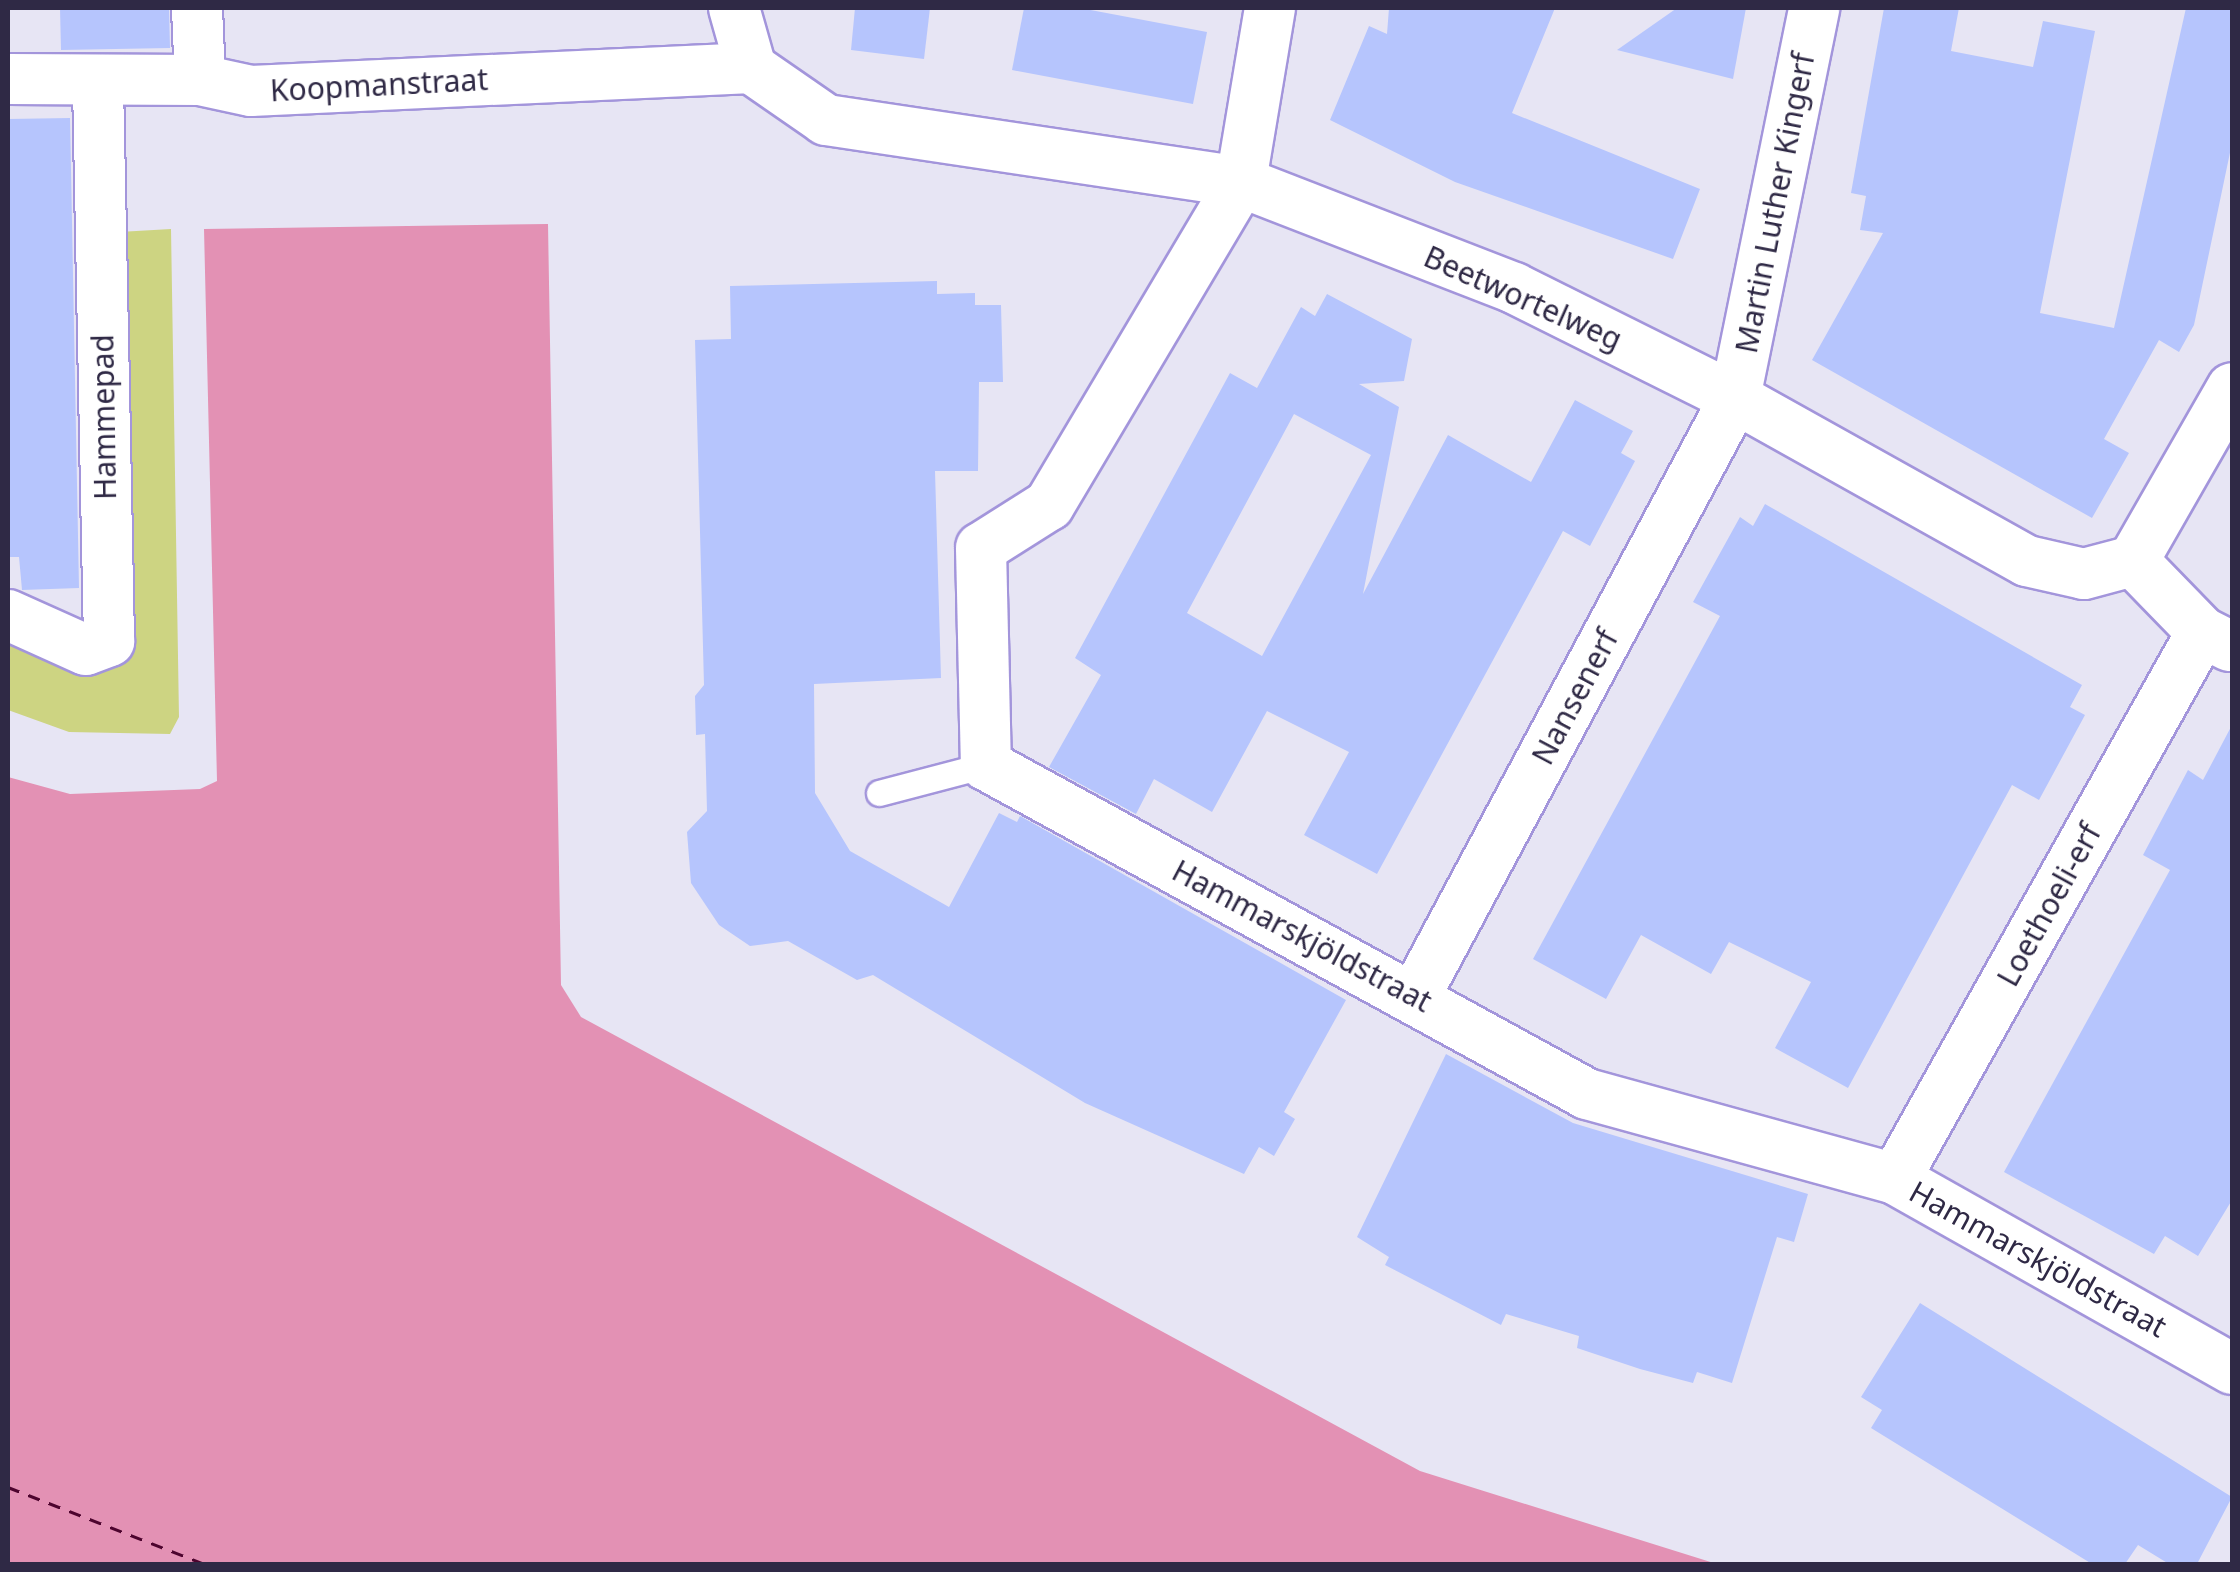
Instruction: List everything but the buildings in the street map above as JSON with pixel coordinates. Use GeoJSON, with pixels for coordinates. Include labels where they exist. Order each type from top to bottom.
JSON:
{"type":"FeatureCollection","features":[{"type":"Feature","properties":{"kind":"street"},"geometry":{"type":"LineString","coordinates":[[197,8],[200,80]]}},
{"type":"Feature","properties":{"kind":"street"},"geometry":{"type":"LineString","coordinates":[[734,8],[751,68]]}},
{"type":"Feature","properties":{"kind":"street"},"geometry":{"type":"LineString","coordinates":[[986,765],[981,548],[1050,505],[1241,182],[1270,8]]}},
{"type":"Feature","properties":{"kind":"street","name":"Martin Luther Kingerf"},"geometry":{"type":"LineString","coordinates":[[1735,398],[1814,8]]}},
{"type":"Feature","properties":{"kind":"street","name":"Koopmanstraat"},"geometry":{"type":"LineString","coordinates":[[8,79],[200,80],[251,91],[751,68]]}},
{"type":"Feature","properties":{"kind":"street","name":"Beetwortelweg"},"geometry":{"type":"LineString","coordinates":[[751,68],[826,120],[1241,182],[1514,288],[1735,398],[2027,562],[2084,574],[2133,561]]}},
{"type":"Feature","properties":{"kind":"street","name":"Hammepad"},"geometry":{"type":"LineString","coordinates":[[8,615],[86,650],[109,642],[98,81]]}},
{"type":"Feature","properties":{"kind":"street"},"geometry":{"type":"LineString","coordinates":[[2217,640],[2133,561],[2232,388]]}},
{"type":"Feature","properties":{"kind":"street","name":"Nansenerf"},"geometry":{"type":"LineString","coordinates":[[1415,996],[1735,398]]}},
{"type":"Feature","properties":{"kind":"street","name":"Loethoeli-erf"},"geometry":{"type":"LineString","coordinates":[[1895,1179],[2217,640]]}},
{"type":"Feature","properties":{"kind":"street","name":"Hammarskjöldstraat"},"geometry":{"type":"LineString","coordinates":[[986,765],[1415,996],[1587,1094],[1895,1179],[2232,1368]]}},
{"type":"Feature","properties":{"kind":"lane"},"geometry":{"type":"LineString","coordinates":[[879,793],[986,765]]}},
{"type":"Feature","properties":{"kind":"green space"},"geometry":{"type":"Polygon","coordinates":[[[171,229],[179,717],[170,734],[69,732],[8,710],[8,625],[85,665],[122,664],[119,232],[171,229]]]}},
{"type":"Feature","properties":{"kind":"shaded area"},"geometry":{"type":"Polygon","coordinates":[[[548,224],[561,985],[581,1017],[1420,1471],[1717,1564],[8,1564],[8,777],[70,794],[200,789],[217,781],[204,229],[548,224]]]}},
{"type":"Feature","properties":{"kind":"ferry route"},"geometry":{"type":"LineString","coordinates":[[8,1487],[204,1564]]}}]}
